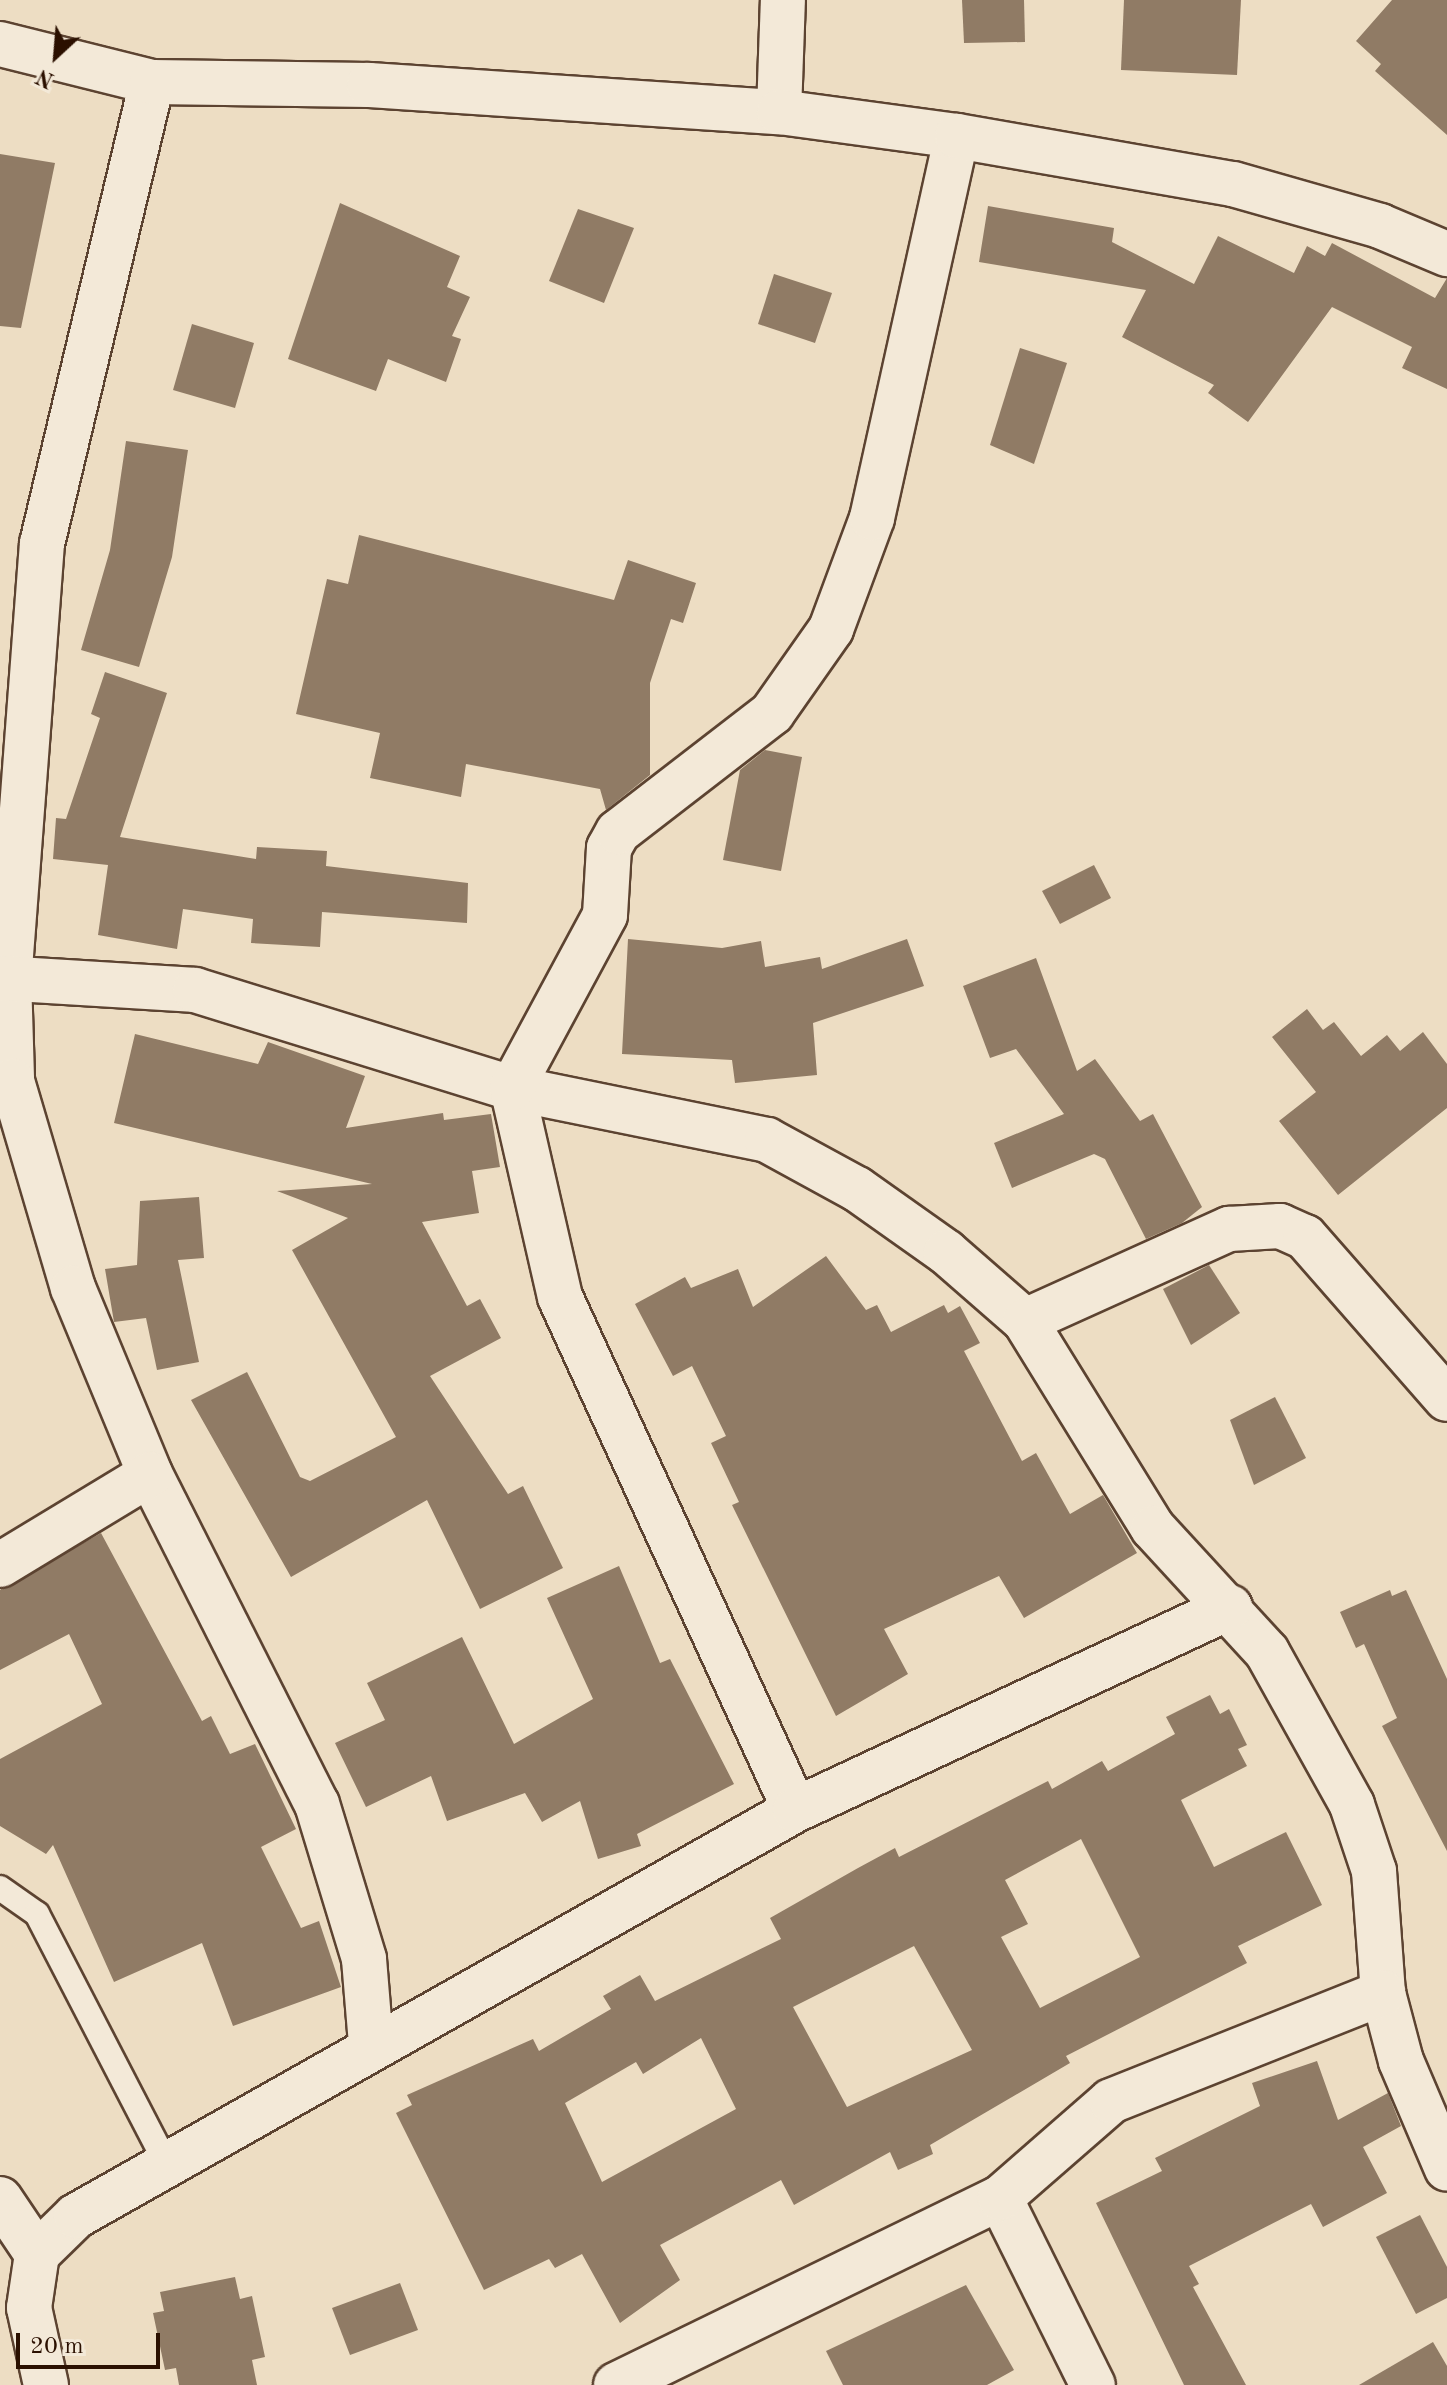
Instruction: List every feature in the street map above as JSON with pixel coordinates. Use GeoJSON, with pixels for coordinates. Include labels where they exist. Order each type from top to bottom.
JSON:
{"type":"FeatureCollection","features":[{"type":"Feature","properties":{"kind":"street"},"geometry":{"type":"LineString","coordinates":[[779,112],[783,0]]}},
{"type":"Feature","properties":{"kind":"street"},"geometry":{"type":"LineString","coordinates":[[0,44],[152,82],[369,85],[779,112],[957,136],[1233,184],[1380,226],[1446,252]]}},
{"type":"Feature","properties":{"kind":"street"},"geometry":{"type":"LineString","coordinates":[[152,82],[42,543],[4,978],[12,1081],[73,1288],[150,1474],[317,1804],[364,1959],[371,2045]]}},
{"type":"Feature","properties":{"kind":"street"},"geometry":{"type":"LineString","coordinates":[[795,1810],[560,1297],[512,1088],[605,915],[609,848],[618,832],[772,713],[831,629],[872,518],[957,136]]}},
{"type":"Feature","properties":{"kind":"street"},"geometry":{"type":"LineString","coordinates":[[4,978],[195,990],[512,1088],[767,1140],[857,1189],[1025,1321],[1153,1528],[1230,1607],[1267,1652],[1352,1805],[1374,1871],[1383,1993],[1401,2061],[1447,2169]]}},
{"type":"Feature","properties":{"kind":"street"},"geometry":{"type":"LineString","coordinates":[[1025,1321],[1229,1229],[1280,1226],[1305,1237],[1447,1399]]}},
{"type":"Feature","properties":{"kind":"street"},"geometry":{"type":"LineString","coordinates":[[0,1565],[150,1474]]}},
{"type":"Feature","properties":{"kind":"street"},"geometry":{"type":"LineString","coordinates":[[46,2385],[29,2308],[37,2254],[76,2216],[371,2045],[795,1810],[1230,1607]]}},
{"type":"Feature","properties":{"kind":"street"},"geometry":{"type":"LineString","coordinates":[[616,2385],[1000,2198],[1111,2101],[1383,1993]]}},
{"type":"Feature","properties":{"kind":"street"},"geometry":{"type":"LineString","coordinates":[[1000,2198],[1093,2385]]}},
{"type":"Feature","properties":{"kind":"street"},"geometry":{"type":"LineString","coordinates":[[0,2199],[37,2254]]}},
{"type":"Feature","properties":{"kind":"lane"},"geometry":{"type":"LineString","coordinates":[[0,1888],[37,1914],[166,2163]]}},
{"type":"Feature","properties":{"kind":"building"},"geometry":{"type":"Polygon","coordinates":[[[962,0],[1024,0],[1025,42],[964,43],[962,0]]]}},
{"type":"Feature","properties":{"kind":"building"},"geometry":{"type":"Polygon","coordinates":[[[1124,0],[1241,0],[1237,75],[1121,70],[1124,0]]]}},
{"type":"Feature","properties":{"kind":"building"},"geometry":{"type":"Polygon","coordinates":[[[1392,0],[1447,0],[1447,135],[1375,71],[1381,64],[1356,41],[1392,0]]]}},
{"type":"Feature","properties":{"kind":"building"},"geometry":{"type":"Polygon","coordinates":[[[0,154],[55,163],[21,328],[0,326],[0,154]]]}},
{"type":"Feature","properties":{"kind":"building"},"geometry":{"type":"Polygon","coordinates":[[[340,203],[460,256],[447,287],[470,297],[452,336],[461,339],[446,382],[388,359],[376,391],[288,359],[340,203]]]}},
{"type":"Feature","properties":{"kind":"building"},"geometry":{"type":"Polygon","coordinates":[[[988,206],[1114,228],[1112,242],[1194,284],[1218,236],[1294,273],[1307,246],[1325,256],[1332,243],[1435,298],[1447,278],[1447,389],[1402,368],[1412,347],[1332,307],[1248,422],[1208,393],[1214,385],[1122,337],[1146,290],[979,262],[988,206]]]}},
{"type":"Feature","properties":{"kind":"building"},"geometry":{"type":"Polygon","coordinates":[[[578,209],[634,228],[604,303],[549,281],[578,209]]]}},
{"type":"Feature","properties":{"kind":"building"},"geometry":{"type":"Polygon","coordinates":[[[774,274],[832,293],[815,343],[758,324],[774,274]]]}},
{"type":"Feature","properties":{"kind":"building"},"geometry":{"type":"Polygon","coordinates":[[[192,324],[254,343],[235,408],[173,390],[192,324]]]}},
{"type":"Feature","properties":{"kind":"building"},"geometry":{"type":"Polygon","coordinates":[[[1020,348],[1067,363],[1034,464],[990,445],[1020,348]]]}},
{"type":"Feature","properties":{"kind":"building"},"geometry":{"type":"Polygon","coordinates":[[[126,441],[188,450],[172,557],[139,667],[81,650],[110,550],[126,441]]]}},
{"type":"Feature","properties":{"kind":"building"},"geometry":{"type":"Polygon","coordinates":[[[359,535],[614,600],[628,560],[696,583],[683,623],[671,619],[650,683],[650,775],[606,810],[600,789],[466,764],[461,797],[370,778],[380,733],[296,714],[327,579],[348,584],[359,535]]]}},
{"type":"Feature","properties":{"kind":"building"},"geometry":{"type":"Polygon","coordinates":[[[105,672],[167,693],[120,837],[256,859],[257,847],[327,851],[326,866],[468,883],[467,923],[322,912],[320,947],[251,943],[253,919],[183,909],[177,949],[98,935],[108,865],[53,859],[56,818],[66,819],[100,718],[91,714],[105,672]]]}},
{"type":"Feature","properties":{"kind":"building"},"geometry":{"type":"Polygon","coordinates":[[[765,750],[802,757],[781,871],[723,860],[740,770],[765,750]]]}},
{"type":"Feature","properties":{"kind":"building"},"geometry":{"type":"Polygon","coordinates":[[[1094,865],[1111,898],[1060,924],[1042,891],[1094,865]]]}},
{"type":"Feature","properties":{"kind":"building"},"geometry":{"type":"Polygon","coordinates":[[[628,939],[722,948],[761,941],[765,967],[820,957],[822,969],[907,939],[924,986],[813,1023],[817,1075],[735,1083],[732,1060],[622,1054],[628,939]]]}},
{"type":"Feature","properties":{"kind":"building"},"geometry":{"type":"Polygon","coordinates":[[[1036,958],[1077,1071],[1095,1059],[1140,1121],[1153,1114],[1202,1207],[1182,1223],[1146,1239],[1105,1159],[1094,1154],[1012,1188],[994,1143],[1064,1114],[1016,1049],[990,1058],[963,986],[1036,958]]]}},
{"type":"Feature","properties":{"kind":"building"},"geometry":{"type":"Polygon","coordinates":[[[1307,1009],[1323,1030],[1334,1022],[1361,1056],[1387,1035],[1400,1051],[1423,1032],[1447,1064],[1447,1108],[1338,1195],[1279,1121],[1316,1092],[1272,1037],[1307,1009]]]}},
{"type":"Feature","properties":{"kind":"building"},"geometry":{"type":"Polygon","coordinates":[[[135,1034],[258,1064],[268,1042],[365,1076],[346,1128],[443,1113],[444,1120],[491,1114],[500,1167],[472,1171],[479,1213],[422,1222],[467,1306],[480,1299],[501,1338],[430,1376],[508,1494],[523,1486],[563,1568],[480,1609],[427,1500],[291,1577],[191,1400],[247,1372],[300,1477],[310,1481],[396,1437],[292,1250],[348,1218],[277,1191],[372,1184],[114,1123],[135,1034]]]}},
{"type":"Feature","properties":{"kind":"building"},"geometry":{"type":"Polygon","coordinates":[[[199,1197],[204,1258],[178,1260],[199,1362],[157,1370],[146,1318],[114,1322],[105,1269],[137,1265],[140,1201],[199,1197]]]}},
{"type":"Feature","properties":{"kind":"building"},"geometry":{"type":"Polygon","coordinates":[[[826,1256],[866,1310],[877,1305],[891,1332],[944,1305],[948,1313],[960,1306],[980,1343],[964,1351],[1022,1461],[1036,1453],[1070,1514],[1103,1495],[1137,1553],[1024,1618],[999,1576],[884,1629],[908,1674],[836,1716],[732,1505],[739,1502],[711,1443],[726,1436],[692,1366],[673,1376],[635,1304],[685,1277],[691,1288],[738,1269],[753,1307],[826,1256]]]}},
{"type":"Feature","properties":{"kind":"building"},"geometry":{"type":"Polygon","coordinates":[[[1209,1265],[1240,1313],[1191,1345],[1163,1289],[1209,1265]]]}},
{"type":"Feature","properties":{"kind":"building"},"geometry":{"type":"Polygon","coordinates":[[[1275,1397],[1306,1458],[1254,1485],[1230,1420],[1275,1397]]]}},
{"type":"Feature","properties":{"kind":"building"},"geometry":{"type":"Polygon","coordinates":[[[101,1533],[202,1721],[211,1716],[230,1754],[255,1744],[296,1829],[261,1847],[301,1928],[319,1921],[341,1987],[233,2026],[202,1943],[114,1982],[53,1845],[46,1854],[0,1826],[0,1759],[102,1704],[69,1634],[0,1670],[0,1590],[101,1533]]]}},
{"type":"Feature","properties":{"kind":"building"},"geometry":{"type":"Polygon","coordinates":[[[619,1566],[660,1663],[670,1659],[734,1784],[637,1834],[641,1846],[598,1859],[580,1801],[542,1822],[525,1793],[447,1821],[431,1776],[366,1807],[335,1743],[385,1720],[367,1683],[462,1637],[514,1744],[593,1699],[547,1598],[619,1566]]]}},
{"type":"Feature","properties":{"kind":"building"},"geometry":{"type":"Polygon","coordinates":[[[1390,1590],[1392,1596],[1406,1590],[1447,1679],[1447,1851],[1382,1726],[1397,1718],[1364,1644],[1356,1648],[1340,1612],[1390,1590]]]}},
{"type":"Feature","properties":{"kind":"building"},"geometry":{"type":"Polygon","coordinates":[[[1210,1695],[1220,1714],[1229,1709],[1247,1745],[1238,1749],[1247,1766],[1181,1800],[1214,1867],[1286,1832],[1322,1905],[1238,1946],[1247,1963],[1066,2056],[1070,2063],[930,2145],[933,2154],[898,2170],[890,2152],[794,2205],[781,2180],[660,2245],[680,2280],[620,2323],[582,2254],[555,2268],[549,2259],[484,2290],[396,2113],[412,2105],[407,2095],[533,2039],[539,2051],[611,2009],[603,1996],[640,1975],[655,2001],[781,1939],[770,1918],[895,1848],[899,1857],[1048,1781],[1052,1789],[1102,1761],[1108,1771],[1175,1734],[1166,1717],[1210,1695]],[[1081,1839],[1005,1880],[1028,1924],[1001,1937],[1040,2008],[1140,1957],[1081,1839]],[[914,1946],[793,2007],[847,2107],[972,2050],[914,1946]],[[701,2038],[643,2074],[636,2062],[565,2103],[602,2182],[736,2109],[701,2038]]]}},
{"type":"Feature","properties":{"kind":"building"},"geometry":{"type":"Polygon","coordinates":[[[1317,2061],[1338,2120],[1388,2093],[1401,2126],[1363,2147],[1387,2193],[1323,2227],[1311,2204],[1189,2266],[1199,2284],[1193,2287],[1246,2385],[1184,2385],[1096,2203],[1162,2171],[1155,2158],[1260,2106],[1252,2083],[1317,2061]]]}},
{"type":"Feature","properties":{"kind":"building"},"geometry":{"type":"Polygon","coordinates":[[[1420,2215],[1447,2267],[1447,2298],[1416,2314],[1376,2237],[1420,2215]]]}},
{"type":"Feature","properties":{"kind":"building"},"geometry":{"type":"Polygon","coordinates":[[[235,2277],[240,2299],[252,2296],[265,2357],[252,2360],[257,2385],[179,2385],[176,2368],[165,2370],[153,2313],[164,2311],[160,2292],[235,2277]]]}},
{"type":"Feature","properties":{"kind":"building"},"geometry":{"type":"Polygon","coordinates":[[[400,2283],[418,2330],[350,2355],[332,2308],[400,2283]]]}},
{"type":"Feature","properties":{"kind":"building"},"geometry":{"type":"Polygon","coordinates":[[[966,2285],[1014,2370],[987,2385],[843,2385],[826,2351],[966,2285]]]}},
{"type":"Feature","properties":{"kind":"building"},"geometry":{"type":"Polygon","coordinates":[[[1433,2342],[1447,2366],[1447,2385],[1359,2385],[1433,2342]]]}}]}
